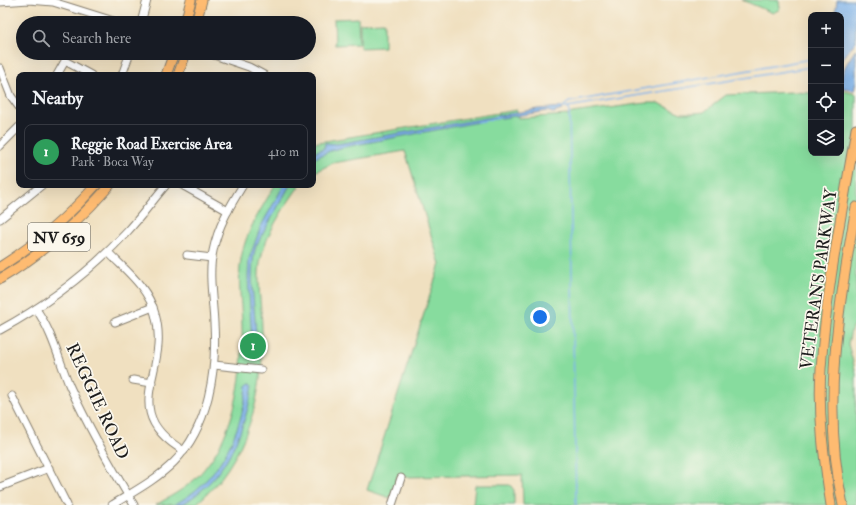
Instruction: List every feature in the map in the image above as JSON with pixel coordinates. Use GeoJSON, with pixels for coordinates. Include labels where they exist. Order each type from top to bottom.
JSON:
{"type":"FeatureCollection","features":[{"type":"Feature","properties":{"kind":"main road"},"geometry":{"type":"LineString","coordinates":[[187,16],[191,0]]}},
{"type":"Feature","properties":{"kind":"main road"},"geometry":{"type":"LineString","coordinates":[[191,16],[195,0]]}},
{"type":"Feature","properties":{"kind":"main road"},"geometry":{"type":"LineString","coordinates":[[198,16],[202,0]]}},
{"type":"Feature","properties":{"kind":"main road"},"geometry":{"type":"LineString","coordinates":[[167,72],[171,60]]}},
{"type":"Feature","properties":{"kind":"main road"},"geometry":{"type":"LineString","coordinates":[[174,72],[178,60]]}},
{"type":"Feature","properties":{"kind":"main road"},"geometry":{"type":"LineString","coordinates":[[179,72],[183,60]]}},
{"type":"Feature","properties":{"kind":"main road","name":"VETERANS PARKWAY"},"geometry":{"type":"LineString","coordinates":[[831,505],[825,466],[822,423],[821,369],[828,301],[856,129]]}},
{"type":"Feature","properties":{"kind":"main road","name":"NV 659"},"geometry":{"type":"LineString","coordinates":[[0,267],[44,236],[69,215],[93,188]]}},
{"type":"Feature","properties":{"kind":"main road","name":"NV 659"},"geometry":{"type":"LineString","coordinates":[[0,279],[40,253],[80,218],[107,188]]}},
{"type":"Feature","properties":{"kind":"main road","name":"VETERANS PARKWAY"},"geometry":{"type":"LineString","coordinates":[[843,505],[836,464],[833,414],[833,371],[840,302],[856,207]]}},
{"type":"Feature","properties":{"kind":"street"},"geometry":{"type":"LineString","coordinates":[[0,2],[29,0],[53,2],[98,16]]}},
{"type":"Feature","properties":{"kind":"street"},"geometry":{"type":"LineString","coordinates":[[142,16],[147,0]]}},
{"type":"Feature","properties":{"kind":"street"},"geometry":{"type":"LineString","coordinates":[[123,72],[127,60]]}},
{"type":"Feature","properties":{"kind":"street"},"geometry":{"type":"LineString","coordinates":[[228,60],[258,72]]}},
{"type":"Feature","properties":{"kind":"street"},"geometry":{"type":"LineString","coordinates":[[59,72],[65,61],[85,72]]}},
{"type":"Feature","properties":{"kind":"street"},"geometry":{"type":"LineString","coordinates":[[0,68],[11,96],[16,103]]}},
{"type":"Feature","properties":{"kind":"street"},"geometry":{"type":"LineString","coordinates":[[0,146],[16,130]]}},
{"type":"Feature","properties":{"kind":"street"},"geometry":{"type":"LineString","coordinates":[[0,219],[38,188]]}},
{"type":"Feature","properties":{"kind":"street"},"geometry":{"type":"LineString","coordinates":[[0,330],[36,309],[74,281],[108,252],[139,219],[164,188]]}},
{"type":"Feature","properties":{"kind":"street"},"geometry":{"type":"LineString","coordinates":[[188,188],[228,210]]}},
{"type":"Feature","properties":{"kind":"street"},"geometry":{"type":"LineString","coordinates":[[112,505],[165,470],[184,451],[197,428],[206,405],[214,365],[212,258],[218,231],[241,188]]}},
{"type":"Feature","properties":{"kind":"street"},"geometry":{"type":"LineString","coordinates":[[108,252],[143,289],[153,306],[158,323],[159,343],[149,406],[154,425],[162,436],[184,451]]}},
{"type":"Feature","properties":{"kind":"street"},"geometry":{"type":"LineString","coordinates":[[188,255],[212,258]]}},
{"type":"Feature","properties":{"kind":"street"},"geometry":{"type":"LineString","coordinates":[[115,322],[153,306]]}},
{"type":"Feature","properties":{"kind":"street","name":"REGGIE ROAD"},"geometry":{"type":"LineString","coordinates":[[36,309],[49,332],[74,395],[113,470],[134,505]]}},
{"type":"Feature","properties":{"kind":"street"},"geometry":{"type":"LineString","coordinates":[[214,365],[261,370]]}},
{"type":"Feature","properties":{"kind":"street"},"geometry":{"type":"LineString","coordinates":[[133,380],[152,384]]}},
{"type":"Feature","properties":{"kind":"street"},"geometry":{"type":"LineString","coordinates":[[12,396],[67,505]]}},
{"type":"Feature","properties":{"kind":"street"},"geometry":{"type":"LineString","coordinates":[[0,487],[48,468]]}},
{"type":"Feature","properties":{"kind":"street"},"geometry":{"type":"LineString","coordinates":[[392,505],[401,478]]}},
{"type":"Feature","properties":{"kind":"green space"},"geometry":{"type":"Polygon","coordinates":[[[742,0],[779,0],[780,9],[773,13],[742,0]]]}},
{"type":"Feature","properties":{"kind":"green space"},"geometry":{"type":"Polygon","coordinates":[[[358,18],[359,44],[335,45],[334,19],[358,18]]]}},
{"type":"Feature","properties":{"kind":"green space"},"geometry":{"type":"Polygon","coordinates":[[[384,22],[384,47],[360,48],[360,23],[384,22]]]}},
{"type":"Feature","properties":{"kind":"green space"},"geometry":{"type":"Polygon","coordinates":[[[844,91],[856,94],[856,323],[851,330],[848,344],[856,373],[856,505],[523,505],[522,475],[405,477],[398,474],[390,498],[367,490],[440,264],[405,151],[333,163],[316,172],[316,143],[517,110],[518,118],[569,115],[572,113],[646,103],[658,103],[681,113],[694,113],[704,112],[726,95],[793,92],[808,93],[808,156],[844,156],[844,91]]]}},
{"type":"Feature","properties":{"kind":"green space"},"geometry":{"type":"Polygon","coordinates":[[[273,188],[298,188],[283,209],[273,227],[265,245],[260,263],[259,282],[262,320],[262,353],[256,401],[249,425],[240,447],[228,468],[214,487],[196,504],[156,505],[181,490],[194,480],[208,465],[219,448],[227,429],[234,409],[241,368],[242,328],[239,276],[241,259],[246,239],[273,188]]]}},
{"type":"Feature","properties":{"kind":"green space"},"geometry":{"type":"Polygon","coordinates":[[[475,485],[510,485],[514,490],[514,505],[473,505],[475,485]]]}},
{"type":"Feature","properties":{"kind":"water"},"geometry":{"type":"Polygon","coordinates":[[[837,0],[856,0],[856,41],[844,57],[844,12],[835,12],[837,0]]]}},
{"type":"Feature","properties":{"kind":"water"},"geometry":{"type":"Polygon","coordinates":[[[856,49],[856,81],[854,91],[844,88],[844,70],[856,49]]]}},
{"type":"Feature","properties":{"kind":"water"},"geometry":{"type":"Polygon","coordinates":[[[563,107],[562,110],[553,113],[547,111],[489,120],[344,147],[330,151],[316,158],[316,152],[324,148],[325,143],[337,144],[538,109],[563,107]]]}},
{"type":"Feature","properties":{"kind":"water"},"geometry":{"type":"Polygon","coordinates":[[[282,188],[288,188],[256,246],[253,259],[252,286],[256,340],[255,354],[253,356],[248,277],[249,259],[261,226],[282,188]]]}},
{"type":"Feature","properties":{"kind":"water"},"geometry":{"type":"Polygon","coordinates":[[[250,383],[253,386],[246,416],[234,445],[219,472],[209,484],[189,500],[184,503],[173,505],[189,496],[202,484],[214,471],[225,455],[240,421],[247,386],[250,383]]]}},
{"type":"Feature","properties":{"kind":"waterway"},"geometry":{"type":"LineString","coordinates":[[564,106],[569,102],[808,60]]}},
{"type":"Feature","properties":{"kind":"waterway"},"geometry":{"type":"LineString","coordinates":[[561,108],[808,67]]}},
{"type":"Feature","properties":{"kind":"waterway"},"geometry":{"type":"LineString","coordinates":[[569,107],[576,505]]}},
{"type":"Feature","properties":{"kind":"waterway"},"geometry":{"type":"LineString","coordinates":[[477,122],[499,118]]}},
{"type":"Feature","properties":{"kind":"place","name":"Reggie Road Exercise Area"},"geometry":{"type":"Point","coordinates":[253,346]}}]}
